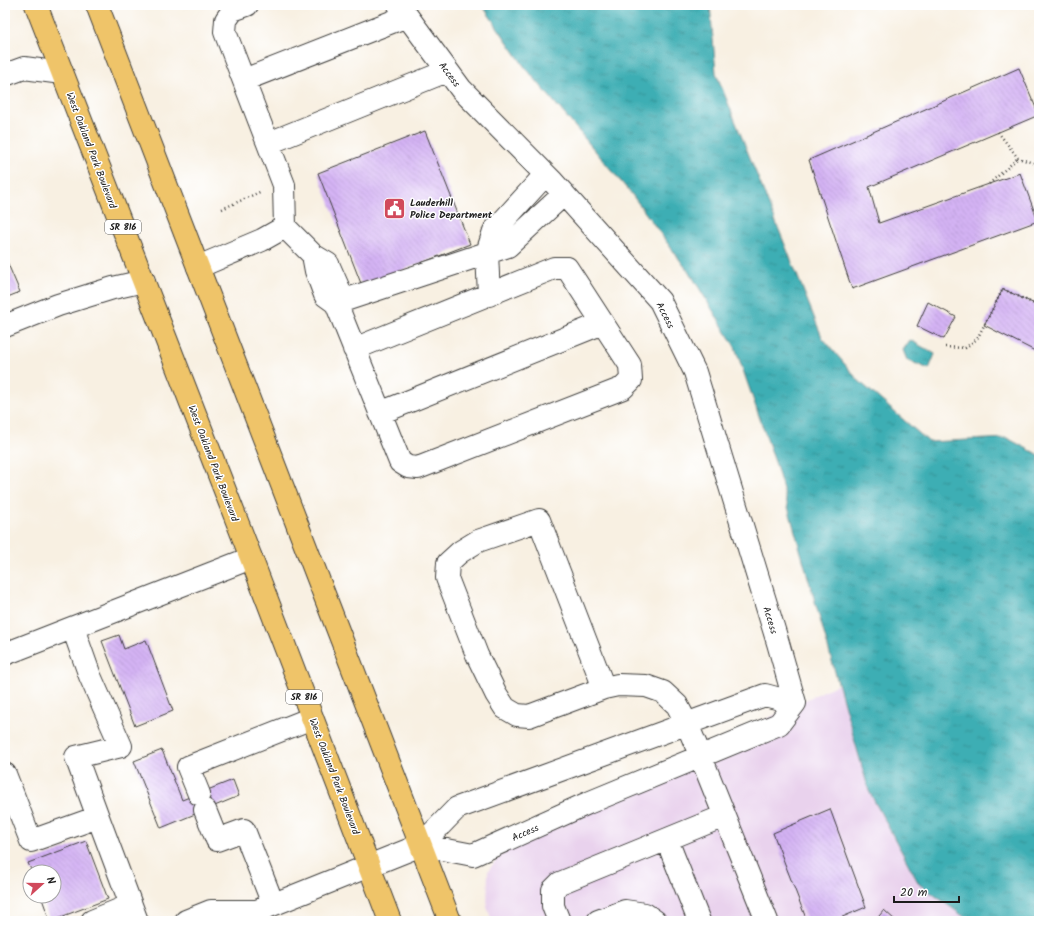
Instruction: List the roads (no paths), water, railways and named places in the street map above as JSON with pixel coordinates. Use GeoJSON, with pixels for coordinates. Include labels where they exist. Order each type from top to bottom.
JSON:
{"type":"FeatureCollection","features":[{"type":"Feature","properties":{"kind":"main road","name":"West Oakland Park Boulevard"},"geometry":{"type":"LineString","coordinates":[[36,5],[144,281],[390,921]]}},
{"type":"Feature","properties":{"kind":"main road"},"geometry":{"type":"LineString","coordinates":[[97,5],[450,921]]}},
{"type":"Feature","properties":{"kind":"street"},"geometry":{"type":"LineString","coordinates":[[247,5],[233,10],[226,20],[226,32],[284,185],[286,227],[313,255],[328,264],[339,289],[336,303],[354,349],[400,462],[408,467],[418,468],[623,388],[631,380],[630,365],[566,268],[554,268],[354,349]]}},
{"type":"Feature","properties":{"kind":"street"},"geometry":{"type":"LineString","coordinates":[[244,80],[403,10]]}},
{"type":"Feature","properties":{"kind":"street","name":"Access"},"geometry":{"type":"LineString","coordinates":[[403,10],[461,89],[564,194],[660,301],[695,372],[795,703],[779,724],[588,803],[473,855],[421,845]]}},
{"type":"Feature","properties":{"kind":"street"},"geometry":{"type":"LineString","coordinates":[[5,75],[24,68],[62,73]]}},
{"type":"Feature","properties":{"kind":"street"},"geometry":{"type":"LineString","coordinates":[[268,143],[447,71]]}},
{"type":"Feature","properties":{"kind":"street"},"geometry":{"type":"LineString","coordinates":[[489,295],[487,253],[494,231],[545,174]]}},
{"type":"Feature","properties":{"kind":"street"},"geometry":{"type":"LineString","coordinates":[[336,303],[508,246],[564,194]]}},
{"type":"Feature","properties":{"kind":"street"},"geometry":{"type":"LineString","coordinates":[[198,267],[262,240],[286,227]]}},
{"type":"Feature","properties":{"kind":"street"},"geometry":{"type":"LineString","coordinates":[[5,326],[58,305],[113,288],[144,281]]}},
{"type":"Feature","properties":{"kind":"street"},"geometry":{"type":"LineString","coordinates":[[380,413],[603,323]]}},
{"type":"Feature","properties":{"kind":"street"},"geometry":{"type":"LineString","coordinates":[[604,688],[539,520],[478,541],[460,552],[448,563],[447,578],[478,656],[505,708],[517,715],[529,716],[604,688],[618,685],[646,686],[663,692],[677,705],[701,757],[767,921]]}},
{"type":"Feature","properties":{"kind":"street"},"geometry":{"type":"LineString","coordinates":[[5,654],[251,558]]}},
{"type":"Feature","properties":{"kind":"street"},"geometry":{"type":"LineString","coordinates":[[73,628],[90,676],[121,746],[76,757],[134,913],[92,921]]}},
{"type":"Feature","properties":{"kind":"street"},"geometry":{"type":"LineString","coordinates":[[186,921],[211,911],[259,912],[421,845],[457,808],[765,695],[795,703]]}},
{"type":"Feature","properties":{"kind":"street"},"geometry":{"type":"LineString","coordinates":[[259,912],[244,830],[217,840],[188,766],[312,718]]}},
{"type":"Feature","properties":{"kind":"street"},"geometry":{"type":"LineString","coordinates":[[5,774],[31,841],[98,817]]}},
{"type":"Feature","properties":{"kind":"street"},"geometry":{"type":"LineString","coordinates":[[559,921],[553,906],[553,890],[560,883],[724,816]]}},
{"type":"Feature","properties":{"kind":"street"},"geometry":{"type":"LineString","coordinates":[[667,840],[699,921]]}},
{"type":"Feature","properties":{"kind":"street"},"geometry":{"type":"LineString","coordinates":[[598,921],[625,911],[645,914],[655,921]]}},
{"type":"Feature","properties":{"kind":"water"},"geometry":{"type":"Polygon","coordinates":[[[482,5],[710,5],[716,73],[822,337],[858,380],[929,442],[1007,438],[1039,455],[1039,921],[970,921],[919,884],[869,791],[776,465],[735,347],[693,278],[633,196],[524,66],[482,5]]]}},
{"type":"Feature","properties":{"kind":"water"},"geometry":{"type":"Polygon","coordinates":[[[910,340],[935,354],[929,369],[907,360],[903,350],[910,340]]]}},
{"type":"Feature","properties":{"kind":"place","name":"Lauderhill Police Department"},"geometry":{"type":"Point","coordinates":[394,208]}}]}
